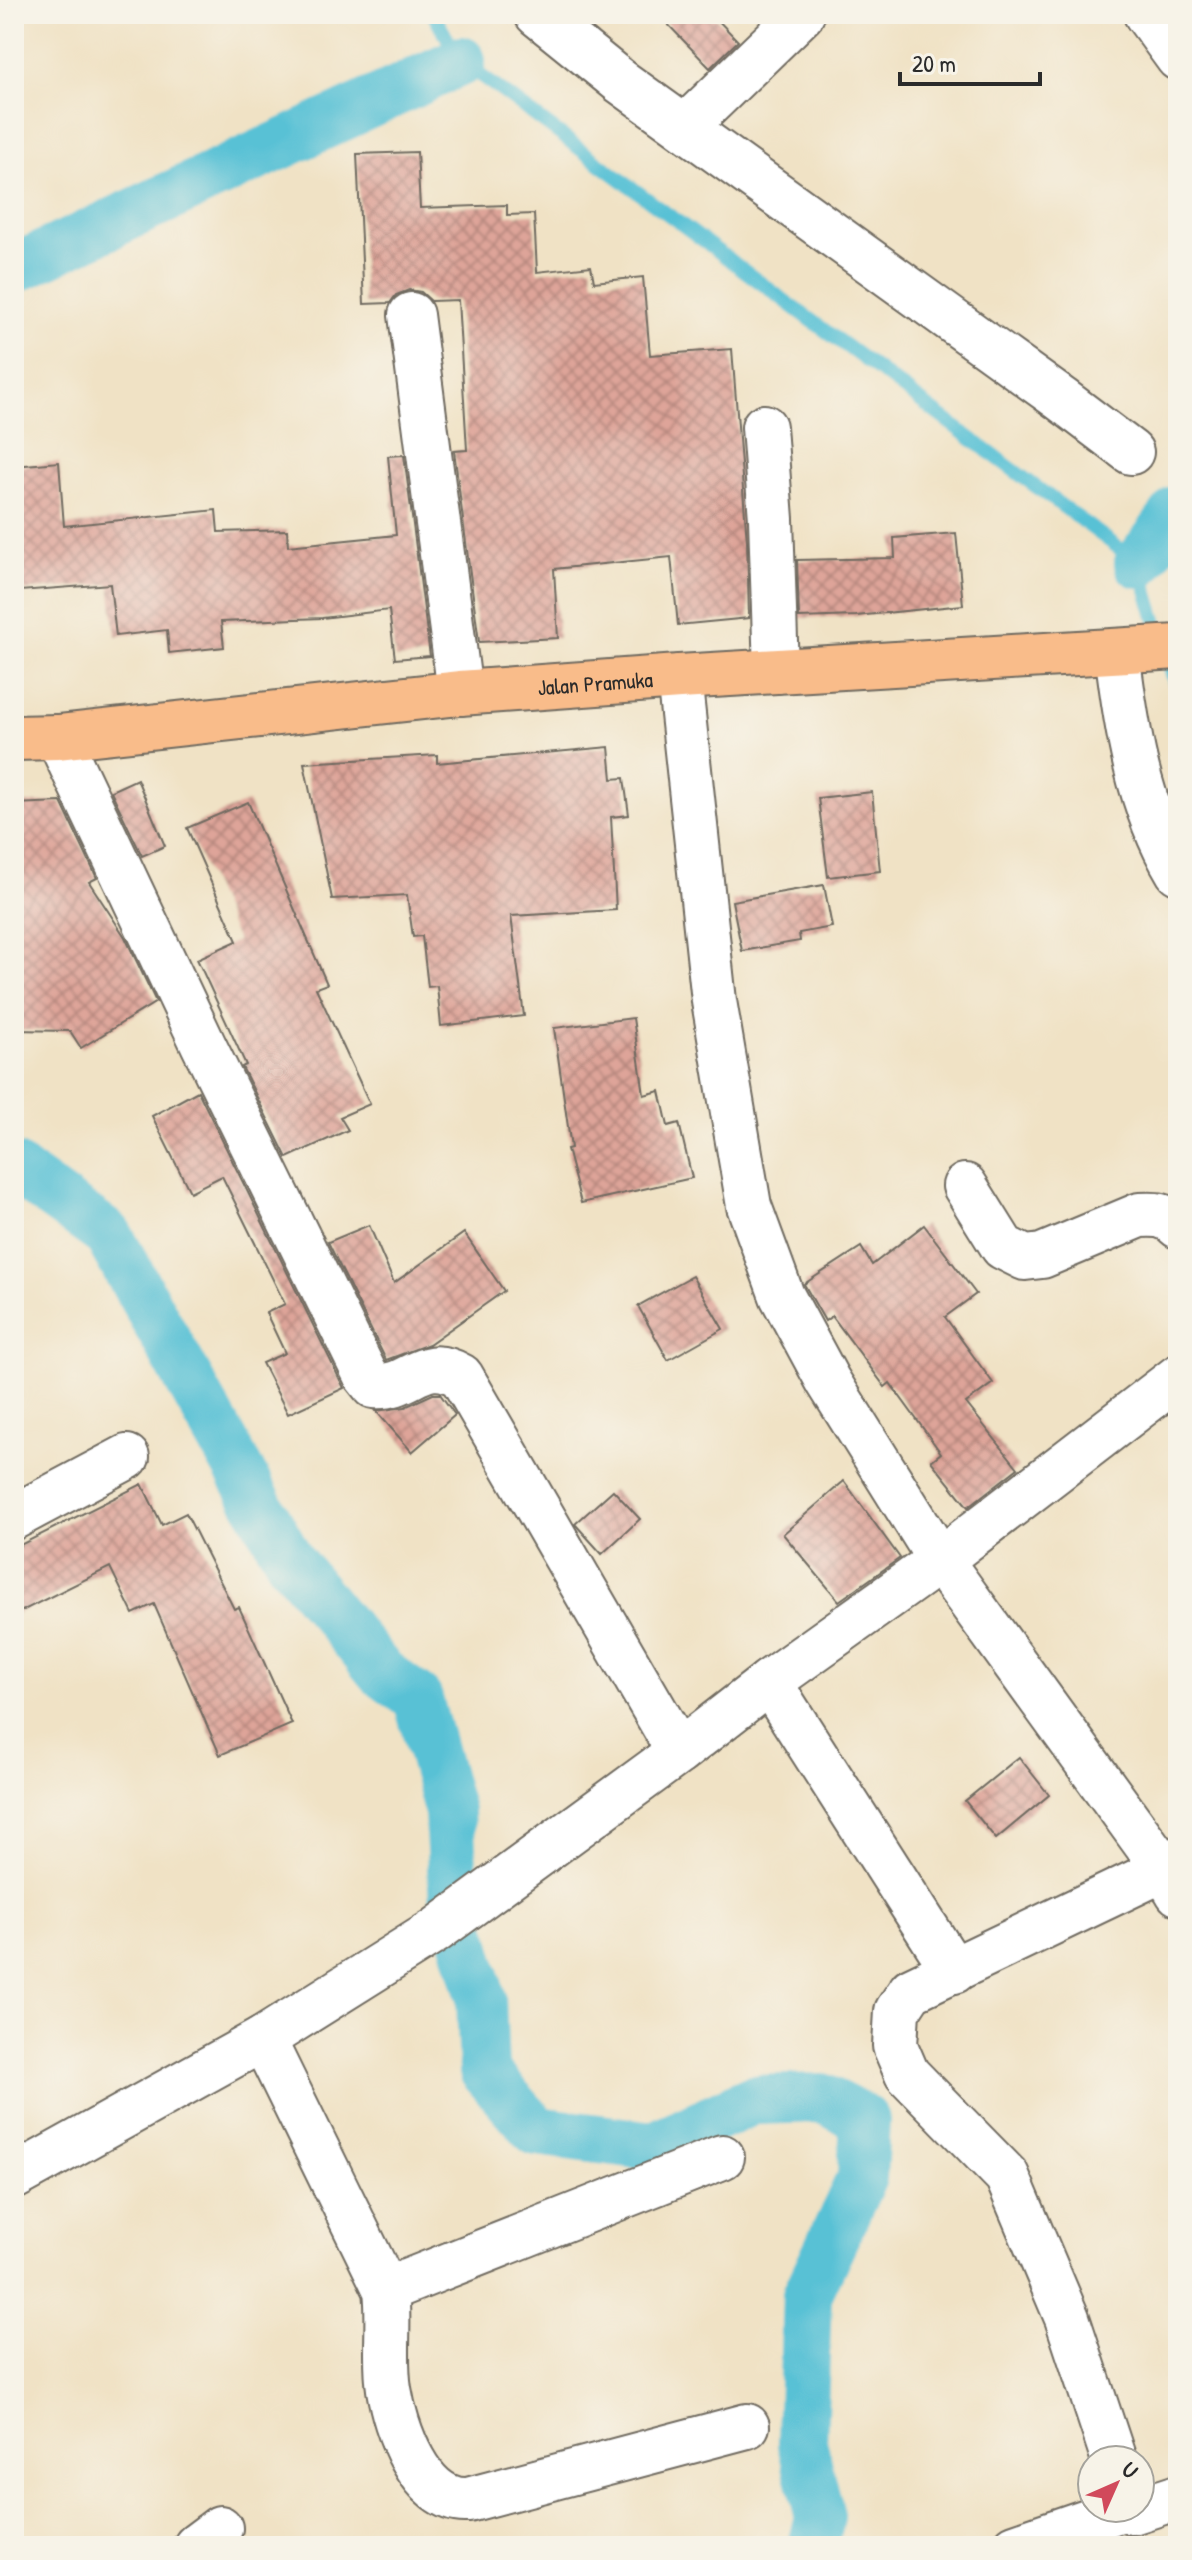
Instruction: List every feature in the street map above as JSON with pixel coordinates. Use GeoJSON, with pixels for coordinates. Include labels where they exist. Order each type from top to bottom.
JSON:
{"type":"FeatureCollection","features":[{"type":"Feature","properties":{"kind":"main road","name":"Jalan Pramuka"},"geometry":{"type":"LineString","coordinates":[[14,738],[58,737],[460,693],[1148,649]]}},
{"type":"Feature","properties":{"kind":"street"},"geometry":{"type":"LineString","coordinates":[[537,14],[620,81],[1131,452]]}},
{"type":"Feature","properties":{"kind":"street"},"geometry":{"type":"LineString","coordinates":[[685,127],[802,14]]}},
{"type":"Feature","properties":{"kind":"street"},"geometry":{"type":"LineString","coordinates":[[1146,14],[1178,58]]}},
{"type":"Feature","properties":{"kind":"street"},"geometry":{"type":"LineString","coordinates":[[411,315],[460,693]]}},
{"type":"Feature","properties":{"kind":"street"},"geometry":{"type":"LineString","coordinates":[[764,427],[771,519],[776,671]]}},
{"type":"Feature","properties":{"kind":"street"},"geometry":{"type":"LineString","coordinates":[[1148,649],[1125,715],[1143,795],[1178,872]]}},
{"type":"Feature","properties":{"kind":"street"},"geometry":{"type":"LineString","coordinates":[[679,677],[714,1001],[749,1206],[782,1296],[828,1381],[940,1560],[1173,1874],[911,1990],[897,2011],[895,2046],[907,2074],[1007,2176],[1067,2318],[1109,2444]]}},
{"type":"Feature","properties":{"kind":"street"},"geometry":{"type":"LineString","coordinates":[[58,737],[211,1060],[366,1376],[374,1386],[387,1387],[434,1366],[447,1368],[461,1376],[679,1752]]}},
{"type":"Feature","properties":{"kind":"street"},"geometry":{"type":"LineString","coordinates":[[965,1186],[1003,1247],[1025,1258],[1042,1256],[1140,1215],[1156,1214],[1171,1219],[1178,1226]]}},
{"type":"Feature","properties":{"kind":"street"},"geometry":{"type":"LineString","coordinates":[[14,2177],[263,2039],[435,1931],[769,1682],[940,1560],[1178,1377]]}},
{"type":"Feature","properties":{"kind":"street"},"geometry":{"type":"LineString","coordinates":[[14,1517],[127,1457]]}},
{"type":"Feature","properties":{"kind":"street"},"geometry":{"type":"LineString","coordinates":[[769,1682],[954,1971]]}},
{"type":"Feature","properties":{"kind":"street"},"geometry":{"type":"LineString","coordinates":[[263,2039],[386,2290],[388,2386],[395,2417],[428,2484],[446,2497],[468,2500],[594,2464],[747,2426]]}},
{"type":"Feature","properties":{"kind":"street"},"geometry":{"type":"LineString","coordinates":[[386,2290],[722,2157]]}},
{"type":"Feature","properties":{"kind":"street"},"geometry":{"type":"LineString","coordinates":[[1156,2504],[1178,2497]]}},
{"type":"Feature","properties":{"kind":"street"},"geometry":{"type":"LineString","coordinates":[[1015,2546],[1080,2524]]}},
{"type":"Feature","properties":{"kind":"building"},"geometry":{"type":"Polygon","coordinates":[[[658,14],[712,14],[738,41],[710,68],[658,14]]]}},
{"type":"Feature","properties":{"kind":"building"},"geometry":{"type":"Polygon","coordinates":[[[417,152],[420,208],[507,205],[507,215],[534,214],[537,272],[591,266],[594,282],[643,277],[650,355],[732,349],[747,541],[749,618],[678,625],[671,557],[554,569],[558,638],[479,642],[454,451],[467,450],[458,300],[431,301],[421,292],[409,290],[396,295],[390,303],[364,304],[357,154],[417,152]]]}},
{"type":"Feature","properties":{"kind":"building"},"geometry":{"type":"Polygon","coordinates":[[[404,455],[430,656],[395,659],[389,610],[322,618],[221,622],[224,647],[169,653],[167,630],[116,636],[110,584],[20,591],[14,526],[14,466],[59,462],[64,526],[216,510],[218,532],[287,530],[288,546],[396,535],[388,456],[404,455]]]}},
{"type":"Feature","properties":{"kind":"building"},"geometry":{"type":"Polygon","coordinates":[[[956,533],[963,605],[856,616],[799,618],[797,560],[895,558],[894,538],[956,533]]]}},
{"type":"Feature","properties":{"kind":"building"},"geometry":{"type":"Polygon","coordinates":[[[609,747],[612,779],[624,778],[629,815],[611,817],[616,910],[511,916],[524,1016],[441,1026],[437,986],[428,987],[422,936],[413,937],[407,895],[332,899],[304,763],[437,755],[437,763],[609,747]]]}},
{"type":"Feature","properties":{"kind":"building"},"geometry":{"type":"Polygon","coordinates":[[[137,779],[165,846],[142,856],[111,791],[137,779]]]}},
{"type":"Feature","properties":{"kind":"building"},"geometry":{"type":"Polygon","coordinates":[[[872,792],[880,871],[828,877],[818,798],[872,792]]]}},
{"type":"Feature","properties":{"kind":"building"},"geometry":{"type":"Polygon","coordinates":[[[61,802],[97,878],[89,882],[125,937],[156,1002],[81,1048],[70,1031],[14,1030],[14,804],[61,802]]]}},
{"type":"Feature","properties":{"kind":"building"},"geometry":{"type":"Polygon","coordinates":[[[248,802],[327,984],[316,988],[370,1104],[340,1117],[348,1130],[287,1158],[242,1067],[246,1065],[197,959],[237,941],[187,828],[248,802]]]}},
{"type":"Feature","properties":{"kind":"building"},"geometry":{"type":"Polygon","coordinates":[[[824,885],[832,927],[799,933],[800,941],[742,951],[732,901],[824,885]]]}},
{"type":"Feature","properties":{"kind":"building"},"geometry":{"type":"Polygon","coordinates":[[[633,1018],[644,1095],[660,1091],[668,1126],[679,1123],[692,1178],[581,1203],[567,1149],[571,1148],[554,1028],[633,1018]]]}},
{"type":"Feature","properties":{"kind":"building"},"geometry":{"type":"Polygon","coordinates":[[[198,1091],[344,1388],[288,1414],[262,1363],[285,1353],[266,1313],[285,1304],[222,1176],[190,1192],[152,1116],[198,1091]]]}},
{"type":"Feature","properties":{"kind":"building"},"geometry":{"type":"Polygon","coordinates":[[[369,1225],[394,1283],[464,1233],[504,1291],[429,1344],[386,1360],[328,1242],[369,1225]]]}},
{"type":"Feature","properties":{"kind":"building"},"geometry":{"type":"Polygon","coordinates":[[[924,1225],[976,1294],[945,1317],[993,1383],[966,1403],[1018,1468],[968,1507],[931,1461],[941,1453],[890,1383],[885,1387],[832,1316],[825,1321],[804,1284],[861,1247],[872,1265],[924,1225]]]}},
{"type":"Feature","properties":{"kind":"building"},"geometry":{"type":"Polygon","coordinates":[[[692,1276],[723,1329],[668,1360],[638,1306],[692,1276]]]}},
{"type":"Feature","properties":{"kind":"building"},"geometry":{"type":"Polygon","coordinates":[[[433,1394],[440,1394],[455,1415],[412,1452],[376,1411],[405,1407],[433,1394]]]}},
{"type":"Feature","properties":{"kind":"building"},"geometry":{"type":"Polygon","coordinates":[[[844,1481],[900,1558],[839,1601],[783,1534],[844,1481]]]}},
{"type":"Feature","properties":{"kind":"building"},"geometry":{"type":"Polygon","coordinates":[[[142,1484],[162,1525],[186,1513],[234,1609],[239,1607],[292,1724],[220,1755],[154,1604],[133,1614],[110,1567],[14,1615],[14,1548],[142,1484]]]}},
{"type":"Feature","properties":{"kind":"building"},"geometry":{"type":"Polygon","coordinates":[[[613,1490],[640,1519],[602,1554],[575,1524],[613,1490]]]}},
{"type":"Feature","properties":{"kind":"building"},"geometry":{"type":"Polygon","coordinates":[[[1019,1757],[1049,1795],[996,1839],[965,1801],[1019,1757]]]}},
{"type":"Feature","properties":{"kind":"waterway"},"geometry":{"type":"LineString","coordinates":[[433,14],[461,61],[1139,563],[1178,694]]}},
{"type":"Feature","properties":{"kind":"waterway"},"geometry":{"type":"LineString","coordinates":[[14,269],[461,61]]}},
{"type":"Feature","properties":{"kind":"waterway"},"geometry":{"type":"LineString","coordinates":[[1139,563],[1178,510]]}},
{"type":"Feature","properties":{"kind":"waterway"},"geometry":{"type":"LineString","coordinates":[[14,1168],[108,1235],[290,1561],[381,1672],[418,1699],[449,1812],[454,1903],[481,1997],[484,2071],[537,2131],[654,2146],[753,2100],[822,2098],[865,2120],[862,2177],[807,2295],[802,2443],[820,2517],[813,2546]]}}]}
